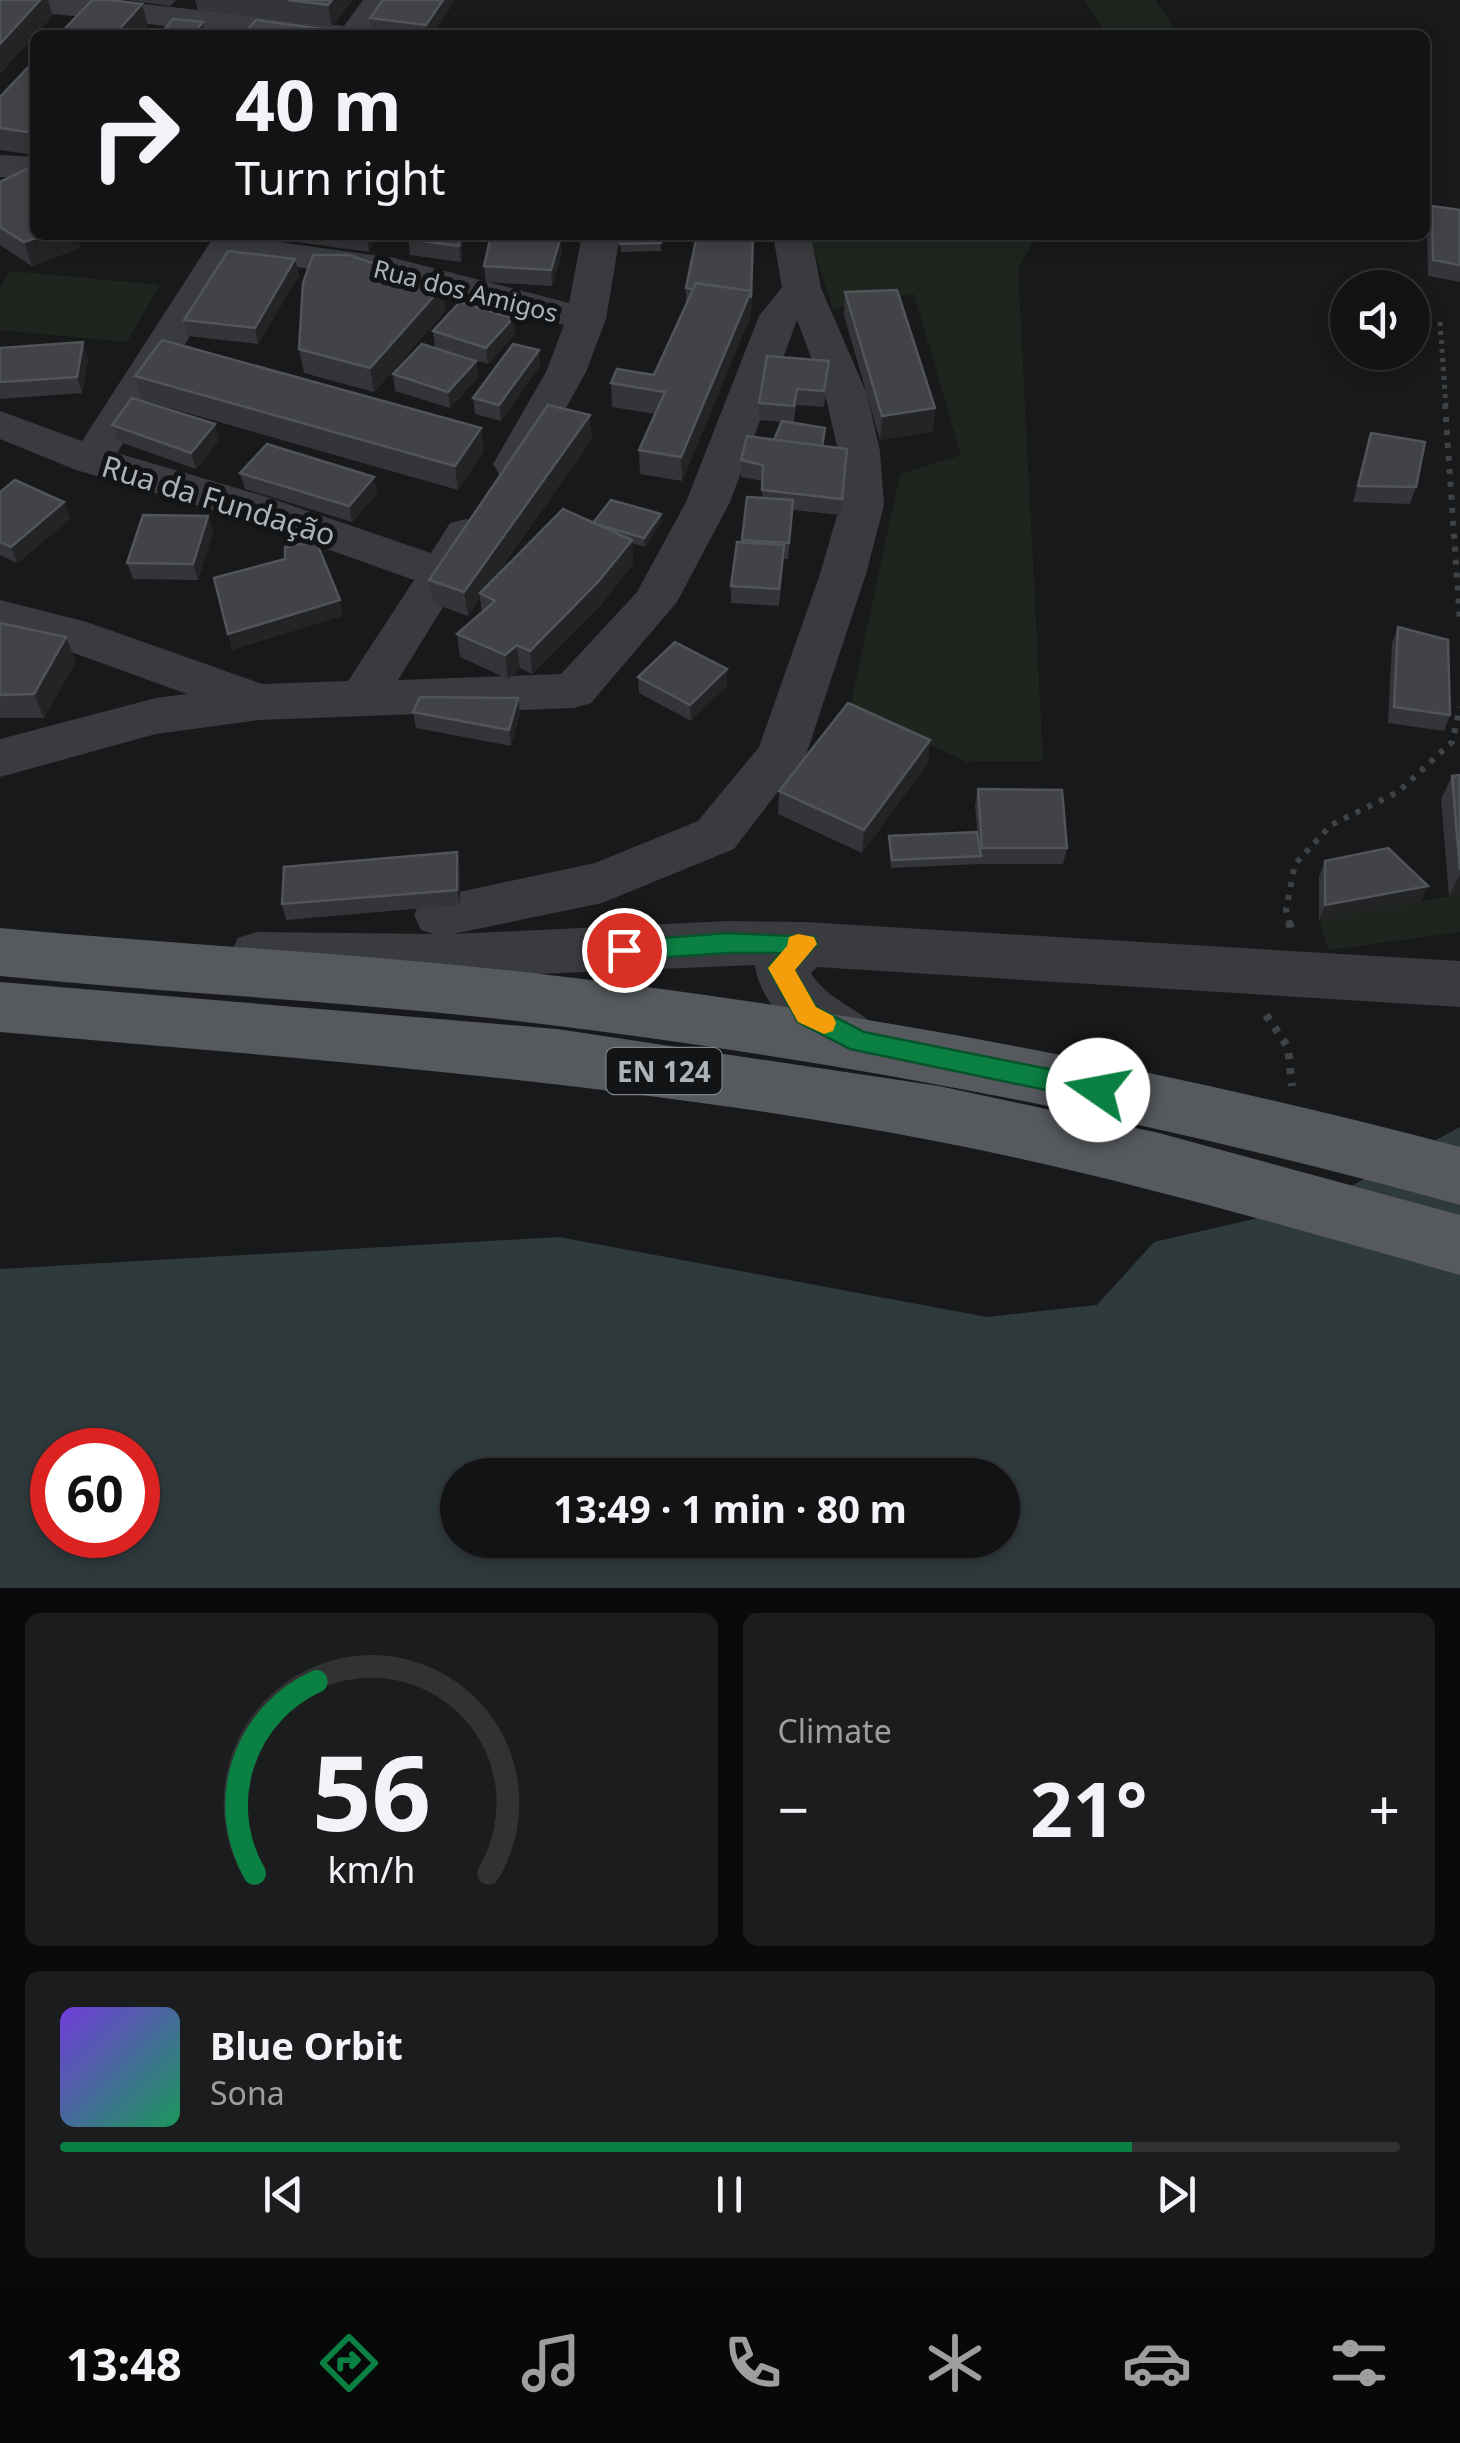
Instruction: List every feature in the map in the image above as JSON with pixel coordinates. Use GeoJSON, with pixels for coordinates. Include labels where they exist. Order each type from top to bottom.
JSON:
{"type":"FeatureCollection","features":[{"type":"Feature","properties":{"kind":"main road","name":"EN 124"},"geometry":{"type":"LineString","coordinates":[[9,972],[538,999],[859,1042],[1361,1148],[1460,1176]]}},
{"type":"Feature","properties":{"kind":"main road","name":"EN 124"},"geometry":{"type":"LineString","coordinates":[[9,972],[939,1114],[1159,1162],[1460,1245]]}},
{"type":"Feature","properties":{"kind":"street"},"geometry":{"type":"LineString","coordinates":[[17,0],[293,30]]}},
{"type":"Feature","properties":{"kind":"street"},"geometry":{"type":"LineString","coordinates":[[357,30],[378,0]]}},
{"type":"Feature","properties":{"kind":"street"},"geometry":{"type":"LineString","coordinates":[[0,166],[30,168]]}},
{"type":"Feature","properties":{"kind":"street"},"geometry":{"type":"LineString","coordinates":[[91,460],[184,350],[231,240]]}},
{"type":"Feature","properties":{"kind":"street","name":"Rua dos Amigos"},"geometry":{"type":"LineString","coordinates":[[231,240],[394,270],[586,320]]}},
{"type":"Feature","properties":{"kind":"street"},"geometry":{"type":"LineString","coordinates":[[362,699],[440,572],[491,499],[509,438],[566,372],[586,320],[600,240]]}},
{"type":"Feature","properties":{"kind":"street"},"geometry":{"type":"LineString","coordinates":[[440,915],[602,882],[716,835],[781,755],[862,506],[859,452],[846,394],[802,288],[793,240]]}},
{"type":"Feature","properties":{"kind":"street"},"geometry":{"type":"LineString","coordinates":[[0,758],[156,716],[260,702],[574,691],[654,602],[708,502],[779,316],[802,288]]}},
{"type":"Feature","properties":{"kind":"street","name":"Rua da Fundação"},"geometry":{"type":"LineString","coordinates":[[0,424],[91,460],[248,506],[440,572]]}},
{"type":"Feature","properties":{"kind":"street"},"geometry":{"type":"LineString","coordinates":[[0,616],[71,634],[260,702]]}},
{"type":"Feature","properties":{"kind":"street"},"geometry":{"type":"LineString","coordinates":[[9,972],[318,953],[422,958],[728,943],[805,944],[1460,984]]}},
{"type":"Feature","properties":{"kind":"street"},"geometry":{"type":"LineString","coordinates":[[805,944],[781,968],[794,995],[807,1014],[859,1042]]}},
{"type":"Feature","properties":{"kind":"path"},"geometry":{"type":"LineString","coordinates":[[1440,322],[1460,622]]}},
{"type":"Feature","properties":{"kind":"path"},"geometry":{"type":"LineString","coordinates":[[1303,976],[1286,910],[1295,864],[1331,825],[1398,792],[1452,742],[1460,708]]}},
{"type":"Feature","properties":{"kind":"path"},"geometry":{"type":"LineString","coordinates":[[1238,972],[1288,1048],[1292,1092]]}},
{"type":"Feature","properties":{"kind":"shaded area"},"geometry":{"type":"Polygon","coordinates":[[[1085,0],[1155,0],[1176,30],[1104,30],[1085,0]]]}},
{"type":"Feature","properties":{"kind":"shaded area"},"geometry":{"type":"Polygon","coordinates":[[[811,240],[1034,240],[1018,268],[1043,761],[967,762],[850,708],[900,474],[961,455],[914,294],[833,309],[811,240]]]}},
{"type":"Feature","properties":{"kind":"shaded area"},"geometry":{"type":"Polygon","coordinates":[[[11,271],[160,285],[127,342],[0,330],[0,287],[11,271]]]}},
{"type":"Feature","properties":{"kind":"shaded area"},"geometry":{"type":"Polygon","coordinates":[[[1460,894],[1460,932],[1329,950],[1319,920],[1460,894]]]}},
{"type":"Feature","properties":{"kind":"shaded area"},"geometry":{"type":"Polygon","coordinates":[[[1460,1127],[1460,1588],[0,1588],[0,1269],[559,1237],[987,1317],[1097,1305],[1154,1242],[1318,1204],[1460,1127]]]}},
{"type":"Feature","properties":{"kind":"building"},"geometry":{"type":"Polygon","coordinates":[[[0,0],[40,0],[0,44],[0,0]]]}},
{"type":"Feature","properties":{"kind":"building"},"geometry":{"type":"Polygon","coordinates":[[[92,0],[142,4],[119,30],[64,30],[92,0]]]}},
{"type":"Feature","properties":{"kind":"building"},"geometry":{"type":"Polygon","coordinates":[[[288,0],[332,0],[328,5],[288,0]]]}},
{"type":"Feature","properties":{"kind":"building"},"geometry":{"type":"Polygon","coordinates":[[[383,0],[443,0],[426,25],[370,18],[383,0]]]}},
{"type":"Feature","properties":{"kind":"building"},"geometry":{"type":"Polygon","coordinates":[[[173,19],[203,22],[196,30],[163,30],[173,19]]]}},
{"type":"Feature","properties":{"kind":"building"},"geometry":{"type":"Polygon","coordinates":[[[256,20],[329,30],[247,30],[256,20]]]}},
{"type":"Feature","properties":{"kind":"building"},"geometry":{"type":"Polygon","coordinates":[[[30,65],[27,132],[0,128],[0,97],[30,65]]]}},
{"type":"Feature","properties":{"kind":"building"},"geometry":{"type":"Polygon","coordinates":[[[30,167],[30,240],[24,242],[0,227],[0,182],[30,167]]]}},
{"type":"Feature","properties":{"kind":"building"},"geometry":{"type":"Polygon","coordinates":[[[1432,206],[1460,210],[1460,265],[1433,260],[1432,206]]]}},
{"type":"Feature","properties":{"kind":"building"},"geometry":{"type":"Polygon","coordinates":[[[414,240],[460,240],[459,246],[414,240]]]}},
{"type":"Feature","properties":{"kind":"building"},"geometry":{"type":"Polygon","coordinates":[[[490,240],[560,240],[551,270],[484,266],[490,240]]]}},
{"type":"Feature","properties":{"kind":"building"},"geometry":{"type":"Polygon","coordinates":[[[620,240],[661,240],[661,243],[620,244],[620,240]]]}},
{"type":"Feature","properties":{"kind":"building"},"geometry":{"type":"Polygon","coordinates":[[[696,240],[753,240],[751,298],[751,291],[696,283],[693,289],[686,288],[696,240]]]}},
{"type":"Feature","properties":{"kind":"building"},"geometry":{"type":"Polygon","coordinates":[[[228,251],[295,259],[255,328],[184,320],[228,251]]]}},
{"type":"Feature","properties":{"kind":"building"},"geometry":{"type":"Polygon","coordinates":[[[313,255],[349,255],[442,287],[370,368],[299,349],[303,283],[313,255]]]}},
{"type":"Feature","properties":{"kind":"building"},"geometry":{"type":"Polygon","coordinates":[[[696,283],[751,291],[681,457],[639,450],[665,392],[611,383],[617,369],[654,375],[696,283]]]}},
{"type":"Feature","properties":{"kind":"building"},"geometry":{"type":"Polygon","coordinates":[[[897,290],[935,408],[882,416],[845,292],[897,290]]]}},
{"type":"Feature","properties":{"kind":"building"},"geometry":{"type":"Polygon","coordinates":[[[460,302],[513,318],[486,348],[433,331],[460,302]]]}},
{"type":"Feature","properties":{"kind":"building"},"geometry":{"type":"Polygon","coordinates":[[[162,340],[481,428],[455,466],[135,376],[162,340]]]}},
{"type":"Feature","properties":{"kind":"building"},"geometry":{"type":"Polygon","coordinates":[[[83,342],[77,377],[0,382],[0,348],[83,342]]]}},
{"type":"Feature","properties":{"kind":"building"},"geometry":{"type":"Polygon","coordinates":[[[422,344],[476,361],[448,392],[393,374],[422,344]]]}},
{"type":"Feature","properties":{"kind":"building"},"geometry":{"type":"Polygon","coordinates":[[[513,344],[539,350],[499,405],[473,398],[513,344]]]}},
{"type":"Feature","properties":{"kind":"building"},"geometry":{"type":"Polygon","coordinates":[[[767,356],[829,361],[824,391],[797,389],[794,406],[759,403],[767,356]]]}},
{"type":"Feature","properties":{"kind":"building"},"geometry":{"type":"Polygon","coordinates":[[[132,398],[215,424],[191,453],[112,425],[132,398]]]}},
{"type":"Feature","properties":{"kind":"building"},"geometry":{"type":"Polygon","coordinates":[[[548,405],[590,415],[464,592],[429,580],[548,405]]]}},
{"type":"Feature","properties":{"kind":"building"},"geometry":{"type":"Polygon","coordinates":[[[782,421],[825,428],[822,446],[774,440],[782,421]]]}},
{"type":"Feature","properties":{"kind":"building"},"geometry":{"type":"Polygon","coordinates":[[[1371,433],[1425,442],[1416,487],[1358,486],[1371,433]]]}},
{"type":"Feature","properties":{"kind":"building"},"geometry":{"type":"Polygon","coordinates":[[[747,436],[847,449],[842,499],[762,490],[763,465],[741,460],[747,436]]]}},
{"type":"Feature","properties":{"kind":"building"},"geometry":{"type":"Polygon","coordinates":[[[267,444],[374,477],[349,506],[240,473],[267,444]]]}},
{"type":"Feature","properties":{"kind":"building"},"geometry":{"type":"Polygon","coordinates":[[[15,480],[64,502],[11,547],[0,542],[0,492],[15,480]]]}},
{"type":"Feature","properties":{"kind":"building"},"geometry":{"type":"Polygon","coordinates":[[[747,497],[793,500],[789,543],[742,540],[747,497]]]}},
{"type":"Feature","properties":{"kind":"building"},"geometry":{"type":"Polygon","coordinates":[[[611,500],[661,514],[644,538],[593,523],[611,500]]]}},
{"type":"Feature","properties":{"kind":"building"},"geometry":{"type":"Polygon","coordinates":[[[563,509],[632,540],[598,582],[530,651],[517,645],[505,655],[457,634],[495,601],[480,593],[563,509]]]}},
{"type":"Feature","properties":{"kind":"building"},"geometry":{"type":"Polygon","coordinates":[[[143,515],[208,516],[193,564],[127,563],[143,515]]]}},
{"type":"Feature","properties":{"kind":"building"},"geometry":{"type":"Polygon","coordinates":[[[316,541],[340,600],[228,634],[214,578],[285,559],[285,547],[316,541]]]}},
{"type":"Feature","properties":{"kind":"building"},"geometry":{"type":"Polygon","coordinates":[[[737,542],[784,545],[779,589],[731,586],[737,542]]]}},
{"type":"Feature","properties":{"kind":"building"},"geometry":{"type":"Polygon","coordinates":[[[0,623],[66,637],[34,694],[0,695],[0,623]]]}},
{"type":"Feature","properties":{"kind":"building"},"geometry":{"type":"Polygon","coordinates":[[[1398,627],[1448,640],[1450,715],[1394,707],[1398,627]]]}},
{"type":"Feature","properties":{"kind":"building"},"geometry":{"type":"Polygon","coordinates":[[[675,642],[727,669],[690,705],[638,677],[675,642]]]}},
{"type":"Feature","properties":{"kind":"building"},"geometry":{"type":"Polygon","coordinates":[[[420,697],[518,698],[509,730],[413,712],[420,697]]]}},
{"type":"Feature","properties":{"kind":"building"},"geometry":{"type":"Polygon","coordinates":[[[848,703],[930,740],[864,830],[779,791],[848,703]]]}},
{"type":"Feature","properties":{"kind":"building"},"geometry":{"type":"Polygon","coordinates":[[[1460,775],[1460,870],[1452,776],[1460,775]]]}},
{"type":"Feature","properties":{"kind":"building"},"geometry":{"type":"Polygon","coordinates":[[[978,789],[1062,790],[1067,848],[982,848],[978,789]]]}},
{"type":"Feature","properties":{"kind":"building"},"geometry":{"type":"Polygon","coordinates":[[[977,832],[981,856],[892,860],[889,836],[977,832]]]}},
{"type":"Feature","properties":{"kind":"building"},"geometry":{"type":"Polygon","coordinates":[[[1388,848],[1428,886],[1325,905],[1325,861],[1388,848]]]}},
{"type":"Feature","properties":{"kind":"building"},"geometry":{"type":"Polygon","coordinates":[[[457,852],[457,890],[282,904],[284,867],[457,852]]]}},
{"type":"Feature","properties":{"kind":"slow traffic"},"geometry":{"type":"LineString","coordinates":[[798,944],[805,944],[781,968],[807,1014],[824,1023]]}},
{"type":"Feature","properties":{"kind":"route"},"geometry":{"type":"LineString","coordinates":[[624,950],[728,943],[805,944],[781,968],[794,995],[807,1014],[859,1042],[1098,1090]]}}]}
